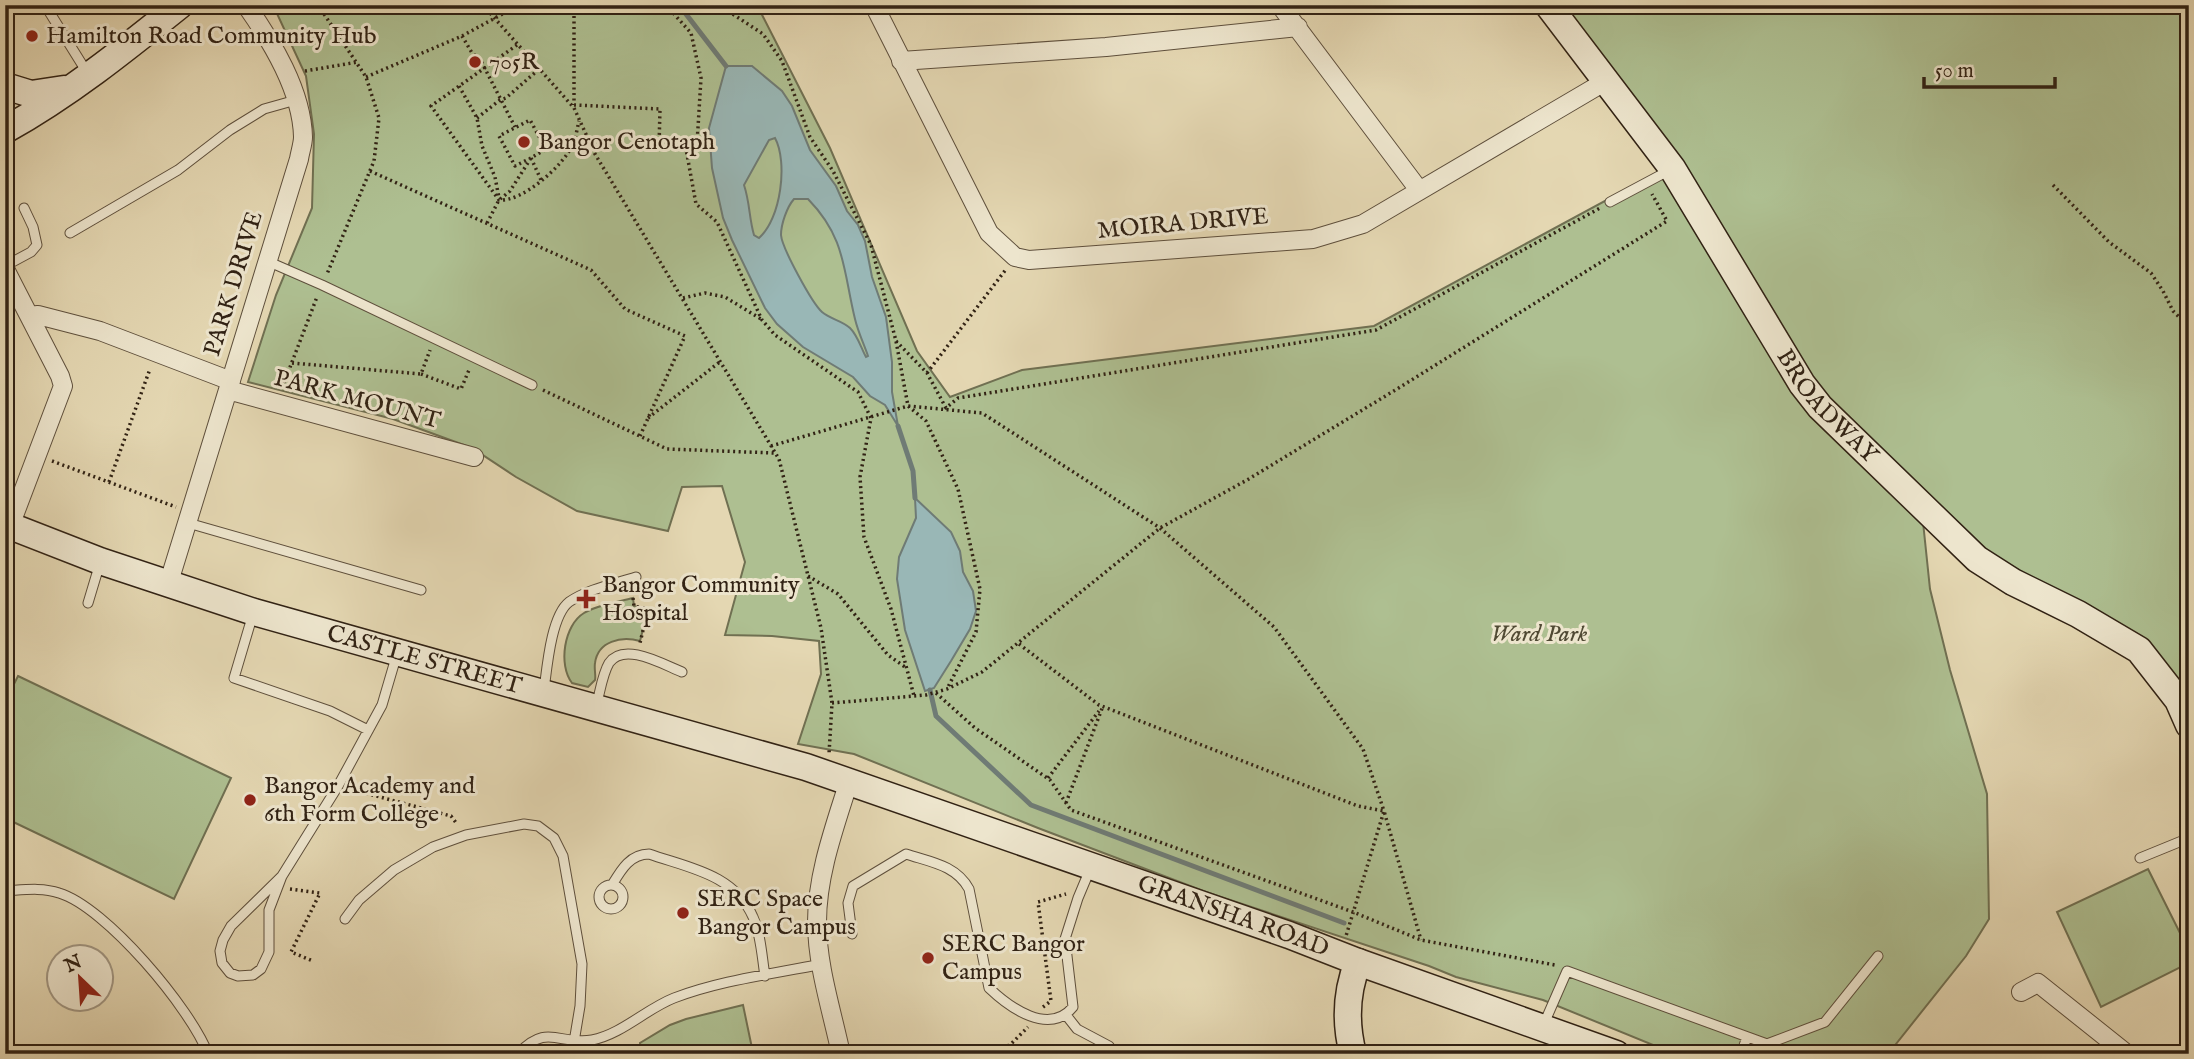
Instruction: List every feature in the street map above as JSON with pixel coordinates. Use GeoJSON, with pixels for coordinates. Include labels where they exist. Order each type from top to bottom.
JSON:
{"type":"FeatureCollection","features":[{"type":"Feature","properties":{"kind":"street"},"geometry":{"type":"LineString","coordinates":[[5,130],[43,108],[180,5]]}},
{"type":"Feature","properties":{"kind":"street","name":"PARK DRIVE"},"geometry":{"type":"LineString","coordinates":[[168,584],[299,159],[303,137],[288,74],[246,5]]}},
{"type":"Feature","properties":{"kind":"street"},"geometry":{"type":"LineString","coordinates":[[874,5],[989,233],[1015,257]]}},
{"type":"Feature","properties":{"kind":"street"},"geometry":{"type":"LineString","coordinates":[[1280,5],[1419,190]]}},
{"type":"Feature","properties":{"kind":"street","name":"BROADWAY"},"geometry":{"type":"LineString","coordinates":[[1548,5],[1672,168],[1802,384],[1820,407],[1976,559],[2139,650],[2178,700],[2189,725]]}},
{"type":"Feature","properties":{"kind":"street"},"geometry":{"type":"LineString","coordinates":[[901,61],[1130,45],[1298,27]]}},
{"type":"Feature","properties":{"kind":"street","name":"MOIRA DRIVE"},"geometry":{"type":"LineString","coordinates":[[1015,257],[1029,260],[1057,259],[1313,239],[1363,224],[1606,81]]}},
{"type":"Feature","properties":{"kind":"street"},"geometry":{"type":"LineString","coordinates":[[5,86],[31,94],[79,82]]}},
{"type":"Feature","properties":{"kind":"street"},"geometry":{"type":"LineString","coordinates":[[7,274],[63,386],[8,525]]}},
{"type":"Feature","properties":{"kind":"street","name":"PARK MOUNT"},"geometry":{"type":"LineString","coordinates":[[30,316],[38,315],[100,331],[276,403],[474,457]]}},
{"type":"Feature","properties":{"kind":"street","name":"CASTLE STREET"},"geometry":{"type":"LineString","coordinates":[[8,525],[100,561],[254,612],[544,692],[839,778]]}},
{"type":"Feature","properties":{"kind":"street"},"geometry":{"type":"LineString","coordinates":[[838,1053],[817,923],[820,888],[839,778]]}},
{"type":"Feature","properties":{"kind":"street","name":"GRANSHA ROAD"},"geometry":{"type":"LineString","coordinates":[[839,778],[1616,1054]]}},
{"type":"Feature","properties":{"kind":"street"},"geometry":{"type":"LineString","coordinates":[[1349,958],[1351,980],[1346,1029],[1353,1054]]}},
{"type":"Feature","properties":{"kind":"street"},"geometry":{"type":"LineString","coordinates":[[2021,992],[2038,983],[2127,1054]]}},
{"type":"Feature","properties":{"kind":"lane"},"geometry":{"type":"LineString","coordinates":[[44,5],[79,82]]}},
{"type":"Feature","properties":{"kind":"lane"},"geometry":{"type":"LineString","coordinates":[[70,233],[178,170],[264,108],[296,100]]}},
{"type":"Feature","properties":{"kind":"lane"},"geometry":{"type":"LineString","coordinates":[[1609,202],[1672,168]]}},
{"type":"Feature","properties":{"kind":"lane"},"geometry":{"type":"LineString","coordinates":[[7,274],[37,245],[24,208]]}},
{"type":"Feature","properties":{"kind":"lane"},"geometry":{"type":"LineString","coordinates":[[267,261],[532,384]]}},
{"type":"Feature","properties":{"kind":"lane"},"geometry":{"type":"LineString","coordinates":[[189,518],[421,590]]}},
{"type":"Feature","properties":{"kind":"lane"},"geometry":{"type":"LineString","coordinates":[[88,603],[100,561]]}},
{"type":"Feature","properties":{"kind":"lane"},"geometry":{"type":"LineString","coordinates":[[544,692],[558,617],[567,604],[582,595],[636,577]]}},
{"type":"Feature","properties":{"kind":"lane"},"geometry":{"type":"LineString","coordinates":[[254,612],[233,678],[330,711],[369,730]]}},
{"type":"Feature","properties":{"kind":"lane"},"geometry":{"type":"LineString","coordinates":[[282,876],[231,926],[223,940],[220,951],[222,963],[230,973],[238,976],[253,975],[261,968],[269,952],[269,910],[282,876],[338,786],[382,705],[397,653]]}},
{"type":"Feature","properties":{"kind":"lane"},"geometry":{"type":"LineString","coordinates":[[596,707],[610,661],[619,655],[639,656],[682,672]]}},
{"type":"Feature","properties":{"kind":"lane"},"geometry":{"type":"LineString","coordinates":[[345,919],[359,900],[394,870],[433,847],[466,835],[523,824],[538,826],[554,838],[563,856],[582,964],[580,1006],[574,1042]]}},
{"type":"Feature","properties":{"kind":"lane"},"geometry":{"type":"LineString","coordinates":[[2140,858],[2189,838]]}},
{"type":"Feature","properties":{"kind":"lane"},"geometry":{"type":"LineString","coordinates":[[612,885],[632,858],[639,854],[649,854],[715,876],[735,889],[754,918],[765,976]]}},
{"type":"Feature","properties":{"kind":"lane"},"geometry":{"type":"LineString","coordinates":[[852,934],[848,903],[853,886],[905,854],[950,868],[962,877],[968,889],[989,988],[1000,998],[1035,1018],[1053,1020],[1066,1015],[1073,1007],[1065,939],[1092,866]]}},
{"type":"Feature","properties":{"kind":"lane"},"geometry":{"type":"LineString","coordinates":[[5,891],[36,889],[60,893],[100,918],[122,938],[163,984],[202,1037],[208,1054]]}},
{"type":"Feature","properties":{"kind":"lane"},"geometry":{"type":"LineString","coordinates":[[1542,1028],[1567,971],[1767,1044],[1825,1023],[1878,956]]}},
{"type":"Feature","properties":{"kind":"lane"},"geometry":{"type":"LineString","coordinates":[[518,1054],[537,1039],[554,1035],[574,1042],[594,1040],[614,1032],[670,1000],[697,990],[822,964]]}},
{"type":"Feature","properties":{"kind":"lane"},"geometry":{"type":"LineString","coordinates":[[1066,1015],[1077,1029],[1109,1046],[1115,1054]]}},
{"type":"Feature","properties":{"kind":"lane"},"geometry":{"type":"LineString","coordinates":[[1741,1054],[1747,1037]]}},
{"type":"Feature","properties":{"kind":"path"},"geometry":{"type":"LineString","coordinates":[[276,403],[374,161],[379,118],[366,77],[358,62],[317,5]]}},
{"type":"Feature","properties":{"kind":"path"},"geometry":{"type":"LineString","coordinates":[[483,5],[574,106],[660,109],[659,147],[685,149],[697,144],[701,78],[691,33],[666,5]]}},
{"type":"Feature","properties":{"kind":"path"},"geometry":{"type":"LineString","coordinates":[[366,77],[463,36],[519,5]]}},
{"type":"Feature","properties":{"kind":"path"},"geometry":{"type":"LineString","coordinates":[[574,5],[574,106],[594,154],[779,459],[821,628],[839,778]]}},
{"type":"Feature","properties":{"kind":"path"},"geometry":{"type":"LineString","coordinates":[[719,5],[763,34],[782,61],[810,137],[833,172],[871,244],[897,341],[908,406],[926,421],[958,489],[980,589],[976,632],[947,689]]}},
{"type":"Feature","properties":{"kind":"path"},"geometry":{"type":"LineString","coordinates":[[463,36],[484,68],[515,127]]}},
{"type":"Feature","properties":{"kind":"path"},"geometry":{"type":"LineString","coordinates":[[517,45],[431,106],[499,200],[508,201],[556,168],[572,145],[579,120]]}},
{"type":"Feature","properties":{"kind":"path"},"geometry":{"type":"LineString","coordinates":[[288,74],[358,62]]}},
{"type":"Feature","properties":{"kind":"path"},"geometry":{"type":"LineString","coordinates":[[477,118],[506,98],[539,69]]}},
{"type":"Feature","properties":{"kind":"path"},"geometry":{"type":"LineString","coordinates":[[459,86],[477,118],[482,146],[495,177],[499,200]]}},
{"type":"Feature","properties":{"kind":"path"},"geometry":{"type":"LineString","coordinates":[[530,120],[546,149],[531,158],[515,166],[499,136],[530,120]]}},
{"type":"Feature","properties":{"kind":"path"},"geometry":{"type":"LineString","coordinates":[[685,149],[696,204],[717,222],[762,320],[775,335],[858,392],[871,418],[860,477],[864,537],[891,609],[914,696]]}},
{"type":"Feature","properties":{"kind":"path"},"geometry":{"type":"LineString","coordinates":[[487,223],[499,200],[510,191],[531,158]]}},
{"type":"Feature","properties":{"kind":"path"},"geometry":{"type":"LineString","coordinates":[[531,158],[541,180]]}},
{"type":"Feature","properties":{"kind":"path"},"geometry":{"type":"LineString","coordinates":[[370,171],[591,270],[625,309],[685,336],[640,436]]}},
{"type":"Feature","properties":{"kind":"path"},"geometry":{"type":"LineString","coordinates":[[832,703],[936,693],[982,672],[1160,528],[1247,480],[1397,390],[1667,221],[1646,183]]}},
{"type":"Feature","properties":{"kind":"path"},"geometry":{"type":"LineString","coordinates":[[2053,186],[2109,242],[2151,273],[2173,311],[2189,327]]}},
{"type":"Feature","properties":{"kind":"path"},"geometry":{"type":"LineString","coordinates":[[946,408],[958,398],[1376,330],[1609,202]]}},
{"type":"Feature","properties":{"kind":"path"},"geometry":{"type":"LineString","coordinates":[[927,373],[1015,257]]}},
{"type":"Feature","properties":{"kind":"path"},"geometry":{"type":"LineString","coordinates":[[683,298],[705,293],[725,297],[762,320]]}},
{"type":"Feature","properties":{"kind":"path"},"geometry":{"type":"LineString","coordinates":[[421,373],[435,338]]}},
{"type":"Feature","properties":{"kind":"path"},"geometry":{"type":"LineString","coordinates":[[897,341],[927,373],[946,408]]}},
{"type":"Feature","properties":{"kind":"path"},"geometry":{"type":"LineString","coordinates":[[109,482],[156,352]]}},
{"type":"Feature","properties":{"kind":"path"},"geometry":{"type":"LineString","coordinates":[[292,363],[421,373],[461,389],[474,357]]}},
{"type":"Feature","properties":{"kind":"path"},"geometry":{"type":"LineString","coordinates":[[647,419],[720,360]]}},
{"type":"Feature","properties":{"kind":"path"},"geometry":{"type":"LineString","coordinates":[[532,384],[667,449],[775,453]]}},
{"type":"Feature","properties":{"kind":"path"},"geometry":{"type":"LineString","coordinates":[[771,446],[908,406],[982,413],[1160,528],[1274,627],[1363,749],[1421,940]]}},
{"type":"Feature","properties":{"kind":"path"},"geometry":{"type":"LineString","coordinates":[[37,455],[109,482],[189,518]]}},
{"type":"Feature","properties":{"kind":"path"},"geometry":{"type":"LineString","coordinates":[[808,576],[838,594],[888,655],[907,668]]}},
{"type":"Feature","properties":{"kind":"path"},"geometry":{"type":"LineString","coordinates":[[633,598],[634,606],[648,609],[639,656]]}},
{"type":"Feature","properties":{"kind":"path"},"geometry":{"type":"LineString","coordinates":[[1019,644],[1102,706],[1358,806],[1384,811]]}},
{"type":"Feature","properties":{"kind":"path"},"geometry":{"type":"LineString","coordinates":[[936,693],[975,728],[1048,778],[1071,810],[1353,912],[1421,940],[1559,966]]}},
{"type":"Feature","properties":{"kind":"path"},"geometry":{"type":"LineString","coordinates":[[1048,778],[1102,706]]}},
{"type":"Feature","properties":{"kind":"path"},"geometry":{"type":"LineString","coordinates":[[1066,803],[1102,706]]}},
{"type":"Feature","properties":{"kind":"path"},"geometry":{"type":"LineString","coordinates":[[338,786],[451,816],[466,835]]}},
{"type":"Feature","properties":{"kind":"path"},"geometry":{"type":"LineString","coordinates":[[1349,958],[1353,912],[1384,811]]}},
{"type":"Feature","properties":{"kind":"path"},"geometry":{"type":"LineString","coordinates":[[278,887],[320,893],[291,952],[313,961]]}},
{"type":"Feature","properties":{"kind":"path"},"geometry":{"type":"LineString","coordinates":[[993,1054],[1011,1044],[1042,1007],[1051,1001],[1038,902],[1067,894],[1078,898]]}},
{"type":"Feature","properties":{"kind":"green space","name":"Ward Park"},"geometry":{"type":"Polygon","coordinates":[[[273,5],[757,5],[830,148],[917,351],[950,397],[1022,370],[1374,326],[1662,170],[1728,276],[1923,522],[1930,589],[1950,670],[1987,794],[1989,919],[1966,956],[1888,1054],[1675,1054],[1543,1000],[1456,977],[1206,892],[854,754],[798,744],[821,674],[819,641],[725,635],[745,562],[722,486],[682,487],[668,531],[577,511],[516,477],[472,448],[393,419],[248,382],[276,295],[312,208],[314,134],[306,76],[273,5]]]}},
{"type":"Feature","properties":{"kind":"green space"},"geometry":{"type":"Polygon","coordinates":[[[1558,5],[2189,5],[2189,701],[2143,643],[1978,546],[1819,391],[1558,5]]]}},
{"type":"Feature","properties":{"kind":"green space"},"geometry":{"type":"Polygon","coordinates":[[[633,598],[634,606],[648,609],[640,641],[625,639],[606,645],[597,656],[595,680],[588,687],[572,683],[564,656],[568,636],[577,619],[595,608],[633,598]]]}},
{"type":"Feature","properties":{"kind":"green space"},"geometry":{"type":"Polygon","coordinates":[[[18,676],[231,778],[174,899],[5,818],[5,702],[18,676]]]}},
{"type":"Feature","properties":{"kind":"green space"},"geometry":{"type":"Polygon","coordinates":[[[2148,869],[2189,951],[2189,963],[2101,1007],[2057,912],[2148,869]]]}},
{"type":"Feature","properties":{"kind":"green space"},"geometry":{"type":"Polygon","coordinates":[[[743,1005],[752,1048],[719,1054],[642,1054],[640,1043],[670,1025],[743,1005]]]}},
{"type":"Feature","properties":{"kind":"water"},"geometry":{"type":"Polygon","coordinates":[[[726,66],[752,66],[782,91],[792,106],[810,150],[836,186],[865,241],[872,277],[886,317],[892,362],[892,392],[898,426],[885,405],[870,396],[853,377],[803,347],[777,324],[765,308],[723,218],[712,168],[709,128],[726,66]],[[775,138],[769,140],[744,185],[754,235],[759,238],[773,218],[780,190],[781,161],[775,138]],[[794,199],[781,231],[786,251],[817,307],[850,328],[866,357],[868,356],[856,324],[841,255],[830,227],[808,199],[794,199]]]}},
{"type":"Feature","properties":{"kind":"water"},"geometry":{"type":"Polygon","coordinates":[[[915,498],[951,532],[960,551],[963,572],[973,591],[976,611],[970,629],[934,688],[925,691],[905,630],[897,579],[899,557],[916,518],[915,498]]]}},
{"type":"Feature","properties":{"kind":"waterway"},"geometry":{"type":"LineString","coordinates":[[679,5],[726,66]]}},
{"type":"Feature","properties":{"kind":"waterway"},"geometry":{"type":"LineString","coordinates":[[898,426],[913,471],[915,498]]}},
{"type":"Feature","properties":{"kind":"waterway"},"geometry":{"type":"LineString","coordinates":[[930,690],[936,716],[1031,805],[1344,923]]}},
{"type":"Feature","properties":{"kind":"place","name":"Hamilton Road Community Hub"},"geometry":{"type":"Point","coordinates":[32,36]}},
{"type":"Feature","properties":{"kind":"place","name":"705R"},"geometry":{"type":"Point","coordinates":[475,62]}},
{"type":"Feature","properties":{"kind":"place","name":"Bangor Cenotaph"},"geometry":{"type":"Point","coordinates":[524,142]}},
{"type":"Feature","properties":{"kind":"place","name":"Bangor Community Hospital"},"geometry":{"type":"Point","coordinates":[586,599]}},
{"type":"Feature","properties":{"kind":"place","name":"Bangor Academy and 6th Form College"},"geometry":{"type":"Point","coordinates":[250,800]}},
{"type":"Feature","properties":{"kind":"place","name":"SERC Space Bangor Campus"},"geometry":{"type":"Point","coordinates":[683,913]}},
{"type":"Feature","properties":{"kind":"place","name":"SERC Bangor Campus"},"geometry":{"type":"Point","coordinates":[928,958]}}]}
